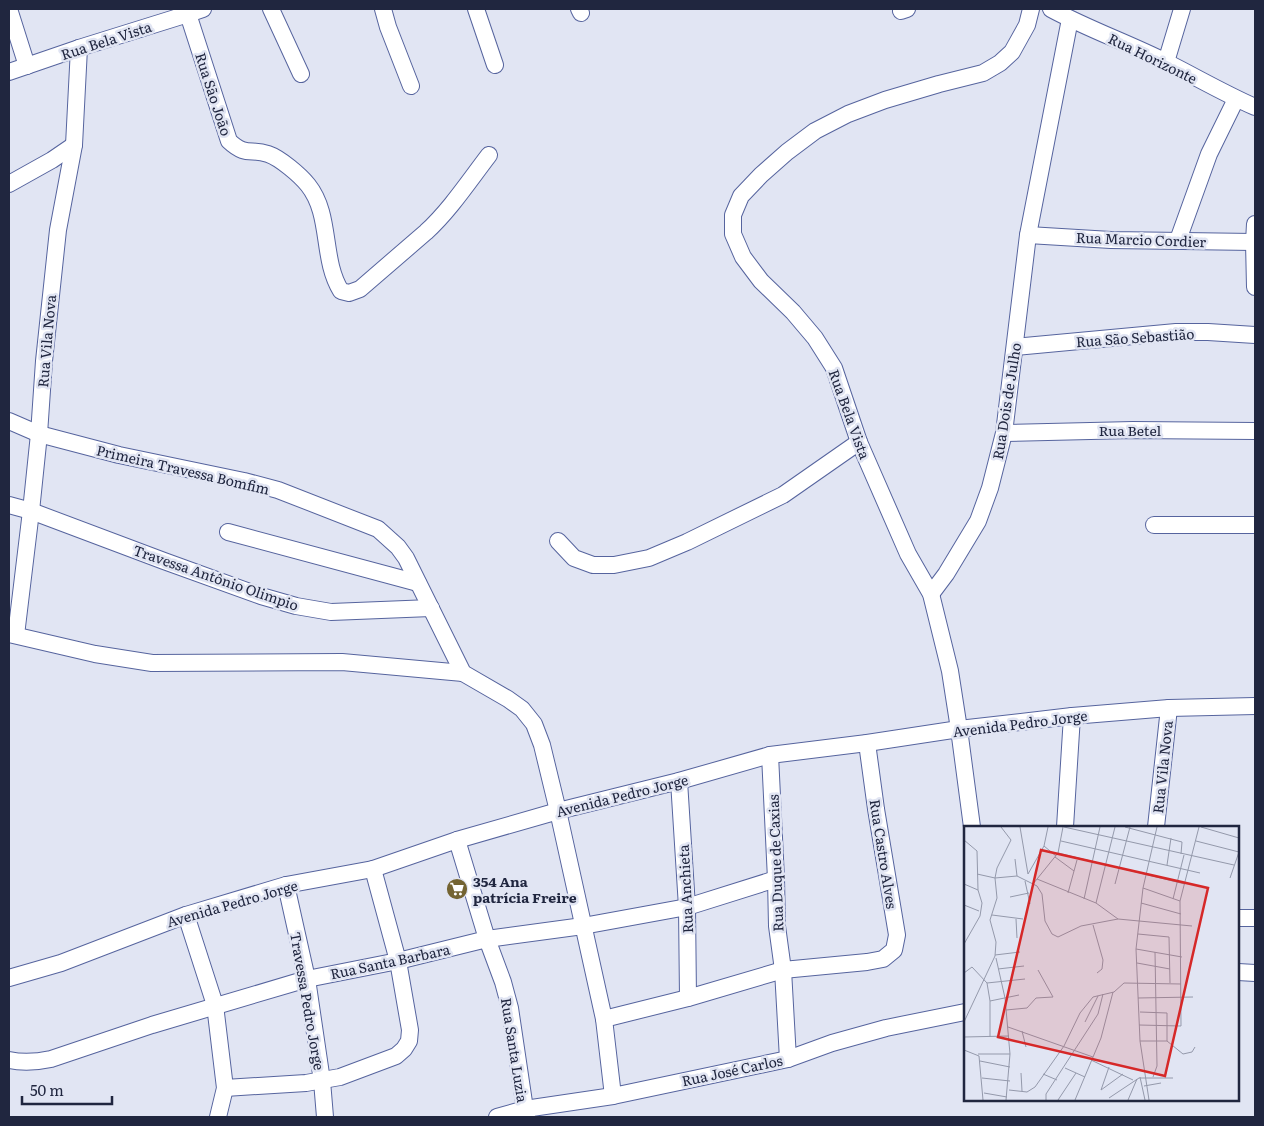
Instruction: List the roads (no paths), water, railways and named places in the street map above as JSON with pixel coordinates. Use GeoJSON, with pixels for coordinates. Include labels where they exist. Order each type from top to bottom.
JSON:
{"type":"FeatureCollection","features":[{"type":"Feature","properties":{"kind":"street"},"geometry":{"type":"LineString","coordinates":[[9,9],[27,66]]}},
{"type":"Feature","properties":{"kind":"street"},"geometry":{"type":"LineString","coordinates":[[271,9],[300,74]]}},
{"type":"Feature","properties":{"kind":"street"},"geometry":{"type":"LineString","coordinates":[[383,9],[411,86]]}},
{"type":"Feature","properties":{"kind":"street"},"geometry":{"type":"LineString","coordinates":[[476,9],[495,65]]}},
{"type":"Feature","properties":{"kind":"street","name":"Rua Bela Vista"},"geometry":{"type":"LineString","coordinates":[[931,594],[908,554],[858,442],[834,368],[815,338],[793,312],[761,281],[743,257],[732,234],[733,215],[741,196],[761,175],[786,152],[815,131],[848,114],[885,100],[983,73],[1000,63],[1012,52],[1027,25],[1030,9]]}},
{"type":"Feature","properties":{"kind":"street","name":"Rua Horizonte"},"geometry":{"type":"LineString","coordinates":[[1051,9],[1249,100]]}},
{"type":"Feature","properties":{"kind":"street"},"geometry":{"type":"LineString","coordinates":[[1166,62],[1182,9]]}},
{"type":"Feature","properties":{"kind":"street","name":"Rua Bela Vista"},"geometry":{"type":"LineString","coordinates":[[9,72],[195,12]]}},
{"type":"Feature","properties":{"kind":"street","name":"Rua São João"},"geometry":{"type":"LineString","coordinates":[[195,12],[229,141],[236,148],[244,151],[269,154],[296,173],[308,186],[322,211],[332,268],[336,283],[341,291],[349,293],[360,290],[436,223],[490,155]]}},
{"type":"Feature","properties":{"kind":"street","name":"Rua Dois de Julho"},"geometry":{"type":"LineString","coordinates":[[931,594],[946,574],[978,521],[990,488],[1004,433],[1028,235],[1070,19]]}},
{"type":"Feature","properties":{"kind":"street","name":"Rua Vila Nova"},"geometry":{"type":"LineString","coordinates":[[12,635],[31,512],[44,360],[58,230],[74,145],[79,48]]}},
{"type":"Feature","properties":{"kind":"street"},"geometry":{"type":"LineString","coordinates":[[1178,240],[1210,154],[1249,100]]}},
{"type":"Feature","properties":{"kind":"street"},"geometry":{"type":"LineString","coordinates":[[9,184],[52,160],[74,145]]}},
{"type":"Feature","properties":{"kind":"street"},"geometry":{"type":"LineString","coordinates":[[1255,224],[1255,287]]}},
{"type":"Feature","properties":{"kind":"street","name":"Rua Marcio Cordier"},"geometry":{"type":"LineString","coordinates":[[1028,235],[1111,240],[1254,242]]}},
{"type":"Feature","properties":{"kind":"street","name":"Rua São Sebastião"},"geometry":{"type":"LineString","coordinates":[[1015,347],[1176,332],[1255,335]]}},
{"type":"Feature","properties":{"kind":"street","name":"Primeira Travessa Bomfim"},"geometry":{"type":"LineString","coordinates":[[9,420],[39,434],[119,456],[244,481],[278,490],[378,529],[398,547],[406,558],[463,673]]}},
{"type":"Feature","properties":{"kind":"street","name":"Rua Betel"},"geometry":{"type":"LineString","coordinates":[[1004,433],[1133,430],[1255,431]]}},
{"type":"Feature","properties":{"kind":"street"},"geometry":{"type":"LineString","coordinates":[[558,540],[574,558],[593,565],[614,565],[649,558],[687,542],[783,495],[858,442]]}},
{"type":"Feature","properties":{"kind":"street","name":"Travessa Antônio Olimpio"},"geometry":{"type":"LineString","coordinates":[[9,505],[261,596],[296,606],[331,612],[431,608]]}},
{"type":"Feature","properties":{"kind":"street"},"geometry":{"type":"LineString","coordinates":[[1154,525],[1255,525]]}},
{"type":"Feature","properties":{"kind":"street"},"geometry":{"type":"LineString","coordinates":[[228,532],[418,583]]}},
{"type":"Feature","properties":{"kind":"street"},"geometry":{"type":"LineString","coordinates":[[931,594],[950,672],[972,826]]}},
{"type":"Feature","properties":{"kind":"street"},"geometry":{"type":"LineString","coordinates":[[12,635],[95,654],[152,663],[342,662],[463,673],[522,709],[534,724],[542,745],[558,811],[604,1019],[613,1096]]}},
{"type":"Feature","properties":{"kind":"street","name":"Avenida Pedro Jorge"},"geometry":{"type":"LineString","coordinates":[[9,978],[61,963],[186,914],[286,885],[373,869],[457,840],[558,811],[679,781],[770,755],[867,744],[959,729],[1072,716],[1169,708],[1255,706]]}},
{"type":"Feature","properties":{"kind":"street","name":"Rua Vila Nova"},"geometry":{"type":"LineString","coordinates":[[1156,826],[1169,708]]}},
{"type":"Feature","properties":{"kind":"street"},"geometry":{"type":"LineString","coordinates":[[1066,826],[1072,716]]}},
{"type":"Feature","properties":{"kind":"street","name":"Rua Castro Alves"},"geometry":{"type":"LineString","coordinates":[[783,970],[867,962],[883,958],[894,950],[897,935],[867,744]]}},
{"type":"Feature","properties":{"kind":"street","name":"Rua Duque de Caxias"},"geometry":{"type":"LineString","coordinates":[[770,755],[777,926],[783,970],[788,1058]]}},
{"type":"Feature","properties":{"kind":"street","name":"Rua Anchieta"},"geometry":{"type":"LineString","coordinates":[[679,781],[687,907],[688,998]]}},
{"type":"Feature","properties":{"kind":"street","name":"Rua Santa Luzia"},"geometry":{"type":"LineString","coordinates":[[457,840],[510,1008],[526,1113]]}},
{"type":"Feature","properties":{"kind":"street"},"geometry":{"type":"LineString","coordinates":[[225,1088],[322,1081],[340,1077],[396,1056],[404,1049],[409,1041],[410,1030],[398,961],[373,869]]}},
{"type":"Feature","properties":{"kind":"street","name":"Rua Santa Barbara"},"geometry":{"type":"LineString","coordinates":[[9,1060],[36,1062],[51,1059],[215,1005],[307,979],[398,961],[487,939],[583,926],[687,907],[776,879]]}},
{"type":"Feature","properties":{"kind":"street","name":"Travessa Pedro Jorge"},"geometry":{"type":"LineString","coordinates":[[286,885],[307,979],[322,1081],[325,1117]]}},
{"type":"Feature","properties":{"kind":"street"},"geometry":{"type":"LineString","coordinates":[[186,914],[215,1005],[225,1088],[218,1117]]}},
{"type":"Feature","properties":{"kind":"street"},"geometry":{"type":"LineString","coordinates":[[1239,918],[1255,918]]}},
{"type":"Feature","properties":{"kind":"street"},"geometry":{"type":"LineString","coordinates":[[604,1019],[688,998],[783,970]]}},
{"type":"Feature","properties":{"kind":"street"},"geometry":{"type":"LineString","coordinates":[[1239,972],[1255,973]]}},
{"type":"Feature","properties":{"kind":"street","name":"Rua José Carlos"},"geometry":{"type":"LineString","coordinates":[[497,1117],[613,1096],[788,1058],[886,1028],[964,1012]]}},
{"type":"Feature","properties":{"kind":"place","name":"354 Ana patrícia Freire"},"geometry":{"type":"Point","coordinates":[457,889]}}]}
